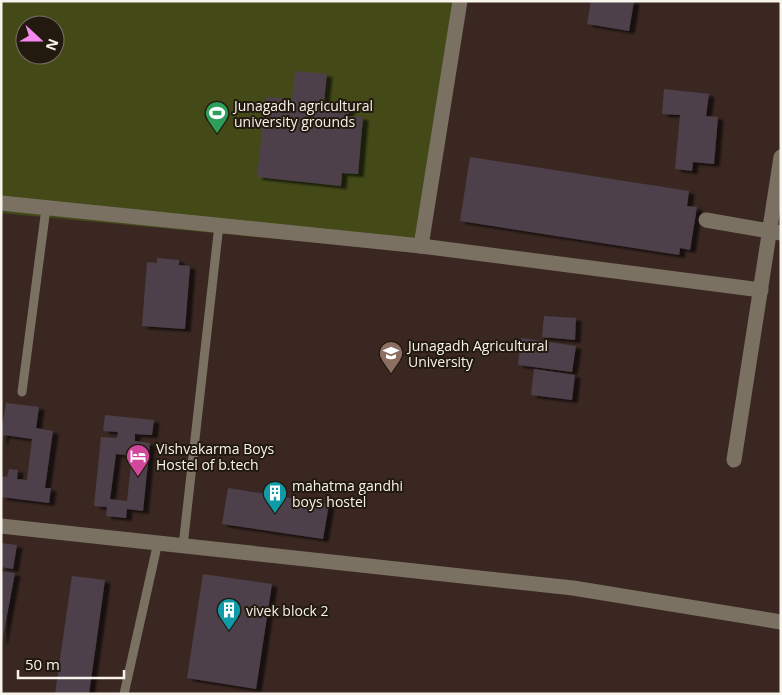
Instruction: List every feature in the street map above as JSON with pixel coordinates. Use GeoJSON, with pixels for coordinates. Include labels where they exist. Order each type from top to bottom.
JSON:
{"type":"FeatureCollection","features":[{"type":"Feature","properties":{"kind":"street"},"geometry":{"type":"LineString","coordinates":[[421,246],[460,1]]}},
{"type":"Feature","properties":{"kind":"street"},"geometry":{"type":"LineString","coordinates":[[734,460],[768,246],[774,232],[781,157]]}},
{"type":"Feature","properties":{"kind":"street"},"geometry":{"type":"LineString","coordinates":[[1,203],[421,246],[761,290]]}},
{"type":"Feature","properties":{"kind":"street"},"geometry":{"type":"LineString","coordinates":[[706,220],[774,232]]}},
{"type":"Feature","properties":{"kind":"street"},"geometry":{"type":"LineString","coordinates":[[1,526],[573,588],[781,622]]}},
{"type":"Feature","properties":{"kind":"lane"},"geometry":{"type":"LineString","coordinates":[[22,392],[46,208]]}},
{"type":"Feature","properties":{"kind":"lane"},"geometry":{"type":"LineString","coordinates":[[183,546],[219,225]]}},
{"type":"Feature","properties":{"kind":"lane"},"geometry":{"type":"LineString","coordinates":[[124,694],[158,542]]}},
{"type":"Feature","properties":{"kind":"shaded area","name":"Junagadh Agricultural University"},"geometry":{"type":"Polygon","coordinates":[[[1,1],[781,1],[781,694],[1,694],[1,1]]]}},
{"type":"Feature","properties":{"kind":"green space","name":"Junagadh agricultural university grounds"},"geometry":{"type":"Polygon","coordinates":[[[1,1],[454,1],[415,252],[1,213],[1,1]]]}},
{"type":"Feature","properties":{"kind":"building"},"geometry":{"type":"Polygon","coordinates":[[[591,1],[634,1],[629,31],[587,24],[591,1]]]}},
{"type":"Feature","properties":{"kind":"building"},"geometry":{"type":"Polygon","coordinates":[[[295,71],[327,74],[324,102],[350,105],[348,116],[363,117],[358,174],[342,173],[341,186],[257,177],[266,97],[292,99],[295,71]]]}},
{"type":"Feature","properties":{"kind":"building"},"geometry":{"type":"Polygon","coordinates":[[[664,89],[709,94],[706,116],[718,117],[714,164],[693,162],[692,171],[675,169],[680,115],[662,114],[664,89]]]}},
{"type":"Feature","properties":{"kind":"building"},"geometry":{"type":"Polygon","coordinates":[[[470,157],[689,191],[687,206],[697,207],[690,250],[680,248],[679,255],[460,221],[470,157]]]}},
{"type":"Feature","properties":{"kind":"building"},"geometry":{"type":"Polygon","coordinates":[[[157,258],[179,260],[179,265],[190,266],[185,329],[142,326],[147,262],[157,263],[157,258]]]}},
{"type":"Feature","properties":{"kind":"building"},"geometry":{"type":"Polygon","coordinates":[[[544,316],[576,318],[575,340],[542,337],[544,316]]]}},
{"type":"Feature","properties":{"kind":"building"},"geometry":{"type":"Polygon","coordinates":[[[521,338],[576,346],[572,372],[518,365],[521,338]]]}},
{"type":"Feature","properties":{"kind":"building"},"geometry":{"type":"Polygon","coordinates":[[[534,369],[575,375],[572,400],[531,395],[534,369]]]}},
{"type":"Feature","properties":{"kind":"building"},"geometry":{"type":"Polygon","coordinates":[[[6,403],[39,407],[36,428],[53,431],[45,488],[51,488],[49,503],[1,497],[1,476],[7,477],[9,469],[18,470],[17,479],[27,480],[32,439],[4,435],[1,445],[1,422],[3,422],[6,403]]]}},
{"type":"Feature","properties":{"kind":"building","name":"Vishvakarma Boys Hostel of b.tech"},"geometry":{"type":"Polygon","coordinates":[[[105,415],[154,420],[152,435],[135,434],[135,441],[150,443],[143,511],[127,509],[126,518],[106,516],[107,507],[94,506],[101,437],[117,438],[118,432],[103,431],[105,415]],[[116,454],[110,499],[127,501],[132,456],[116,454]]]}},
{"type":"Feature","properties":{"kind":"building","name":"mahatma gandhi boys hostel"},"geometry":{"type":"Polygon","coordinates":[[[228,488],[329,504],[323,539],[222,524],[228,488]]]}},
{"type":"Feature","properties":{"kind":"building"},"geometry":{"type":"Polygon","coordinates":[[[1,543],[17,545],[13,569],[1,567],[1,543]]]}},
{"type":"Feature","properties":{"kind":"building"},"geometry":{"type":"Polygon","coordinates":[[[1,571],[15,573],[2,642],[1,641],[1,571]]]}},
{"type":"Feature","properties":{"kind":"building","name":"vivek block 2"},"geometry":{"type":"Polygon","coordinates":[[[203,574],[272,584],[256,689],[187,678],[203,574]]]}},
{"type":"Feature","properties":{"kind":"building"},"geometry":{"type":"Polygon","coordinates":[[[72,576],[105,580],[89,694],[55,694],[72,576]]]}},
{"type":"Feature","properties":{"kind":"place","name":"Junagadh agricultural university grounds"},"geometry":{"type":"Point","coordinates":[217,134]}},
{"type":"Feature","properties":{"kind":"place","name":"Junagadh Agricultural University"},"geometry":{"type":"Point","coordinates":[391,374]}},
{"type":"Feature","properties":{"kind":"place","name":"Vishvakarma Boys Hostel of b.tech"},"geometry":{"type":"Point","coordinates":[138,477]}},
{"type":"Feature","properties":{"kind":"place","name":"mahatma gandhi boys hostel"},"geometry":{"type":"Point","coordinates":[275,514]}},
{"type":"Feature","properties":{"kind":"place","name":"vivek block 2"},"geometry":{"type":"Point","coordinates":[229,631]}}]}
